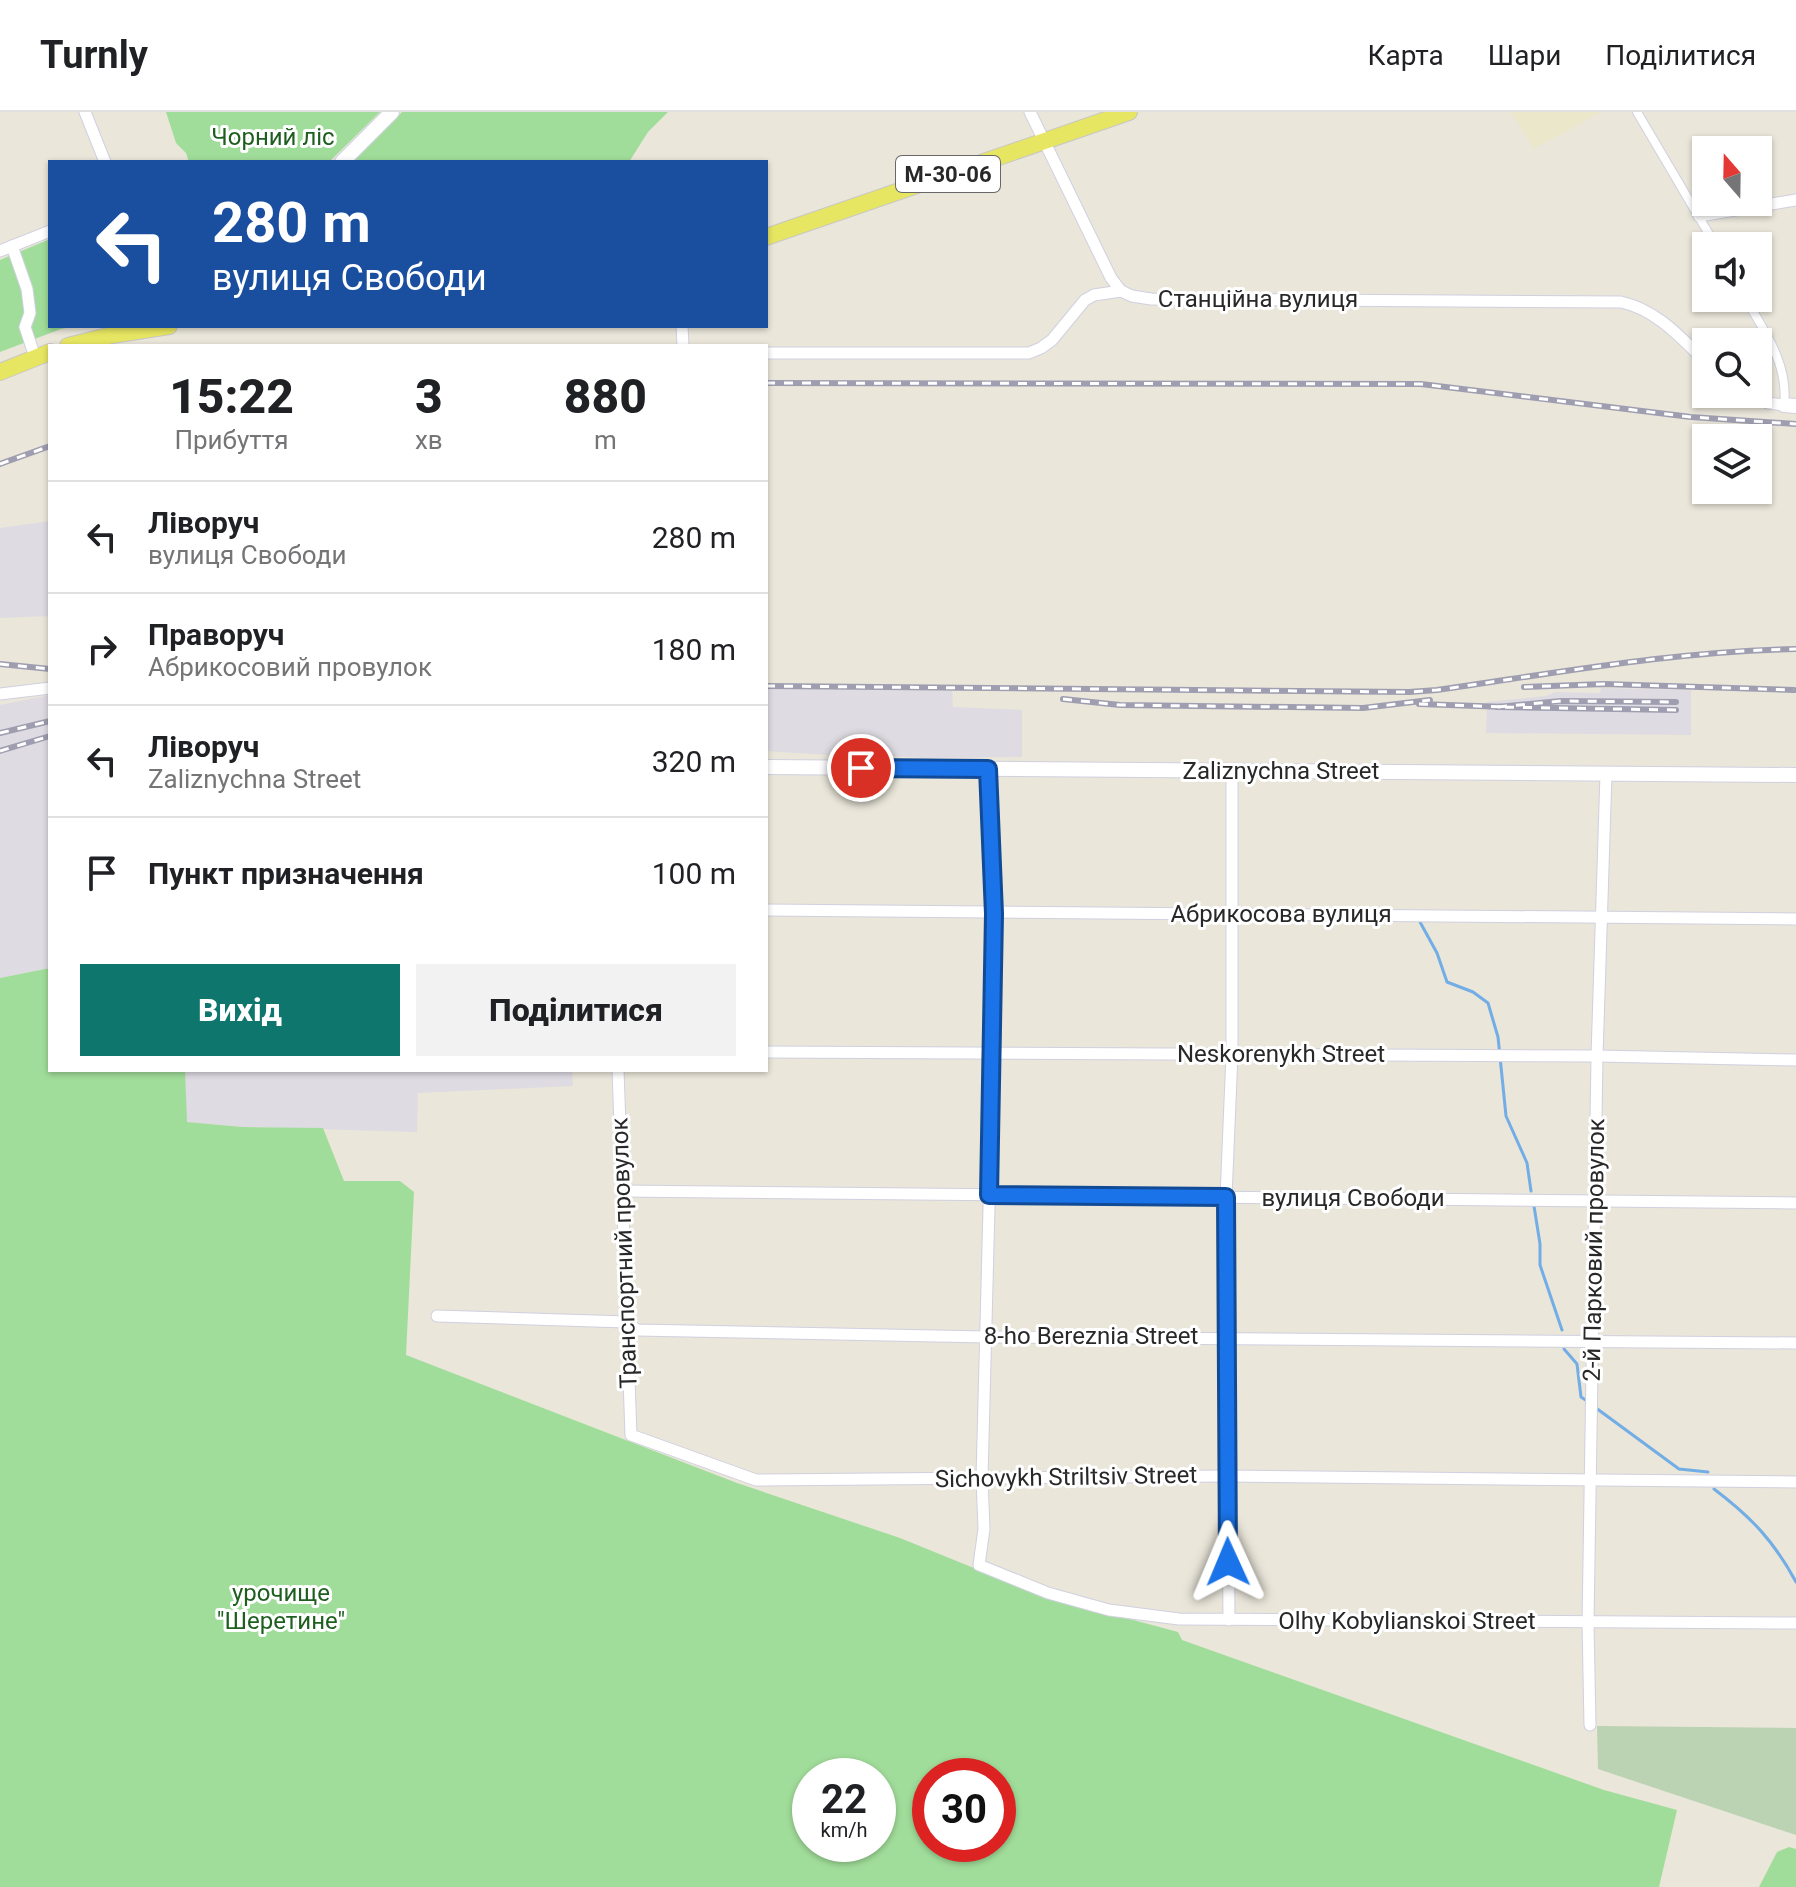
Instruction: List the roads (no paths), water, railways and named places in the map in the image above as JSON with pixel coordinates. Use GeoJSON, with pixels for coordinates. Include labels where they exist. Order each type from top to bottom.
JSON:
{"type":"FeatureCollection","features":[{"type":"Feature","properties":{"kind":"main road","name":"М-30-06"},"geometry":{"type":"LineString","coordinates":[[768,236],[1129,112]]}},
{"type":"Feature","properties":{"kind":"main road"},"geometry":{"type":"LineString","coordinates":[[76,344],[156,328]]}},
{"type":"Feature","properties":{"kind":"main road"},"geometry":{"type":"LineString","coordinates":[[0,372],[43,354]]}},
{"type":"Feature","properties":{"kind":"street"},"geometry":{"type":"LineString","coordinates":[[85,112],[104,160]]}},
{"type":"Feature","properties":{"kind":"street"},"geometry":{"type":"LineString","coordinates":[[344,160],[392,112]]}},
{"type":"Feature","properties":{"kind":"street"},"geometry":{"type":"LineString","coordinates":[[1030,112],[1111,278],[1121,291]]}},
{"type":"Feature","properties":{"kind":"street"},"geometry":{"type":"LineString","coordinates":[[1637,112],[1692,204]]}},
{"type":"Feature","properties":{"kind":"street"},"geometry":{"type":"LineString","coordinates":[[1772,204],[1796,200]]}},
{"type":"Feature","properties":{"kind":"street"},"geometry":{"type":"LineString","coordinates":[[1699,216],[1708,232]]}},
{"type":"Feature","properties":{"kind":"street"},"geometry":{"type":"LineString","coordinates":[[43,354],[25,327],[30,313],[27,289],[6,249],[48,232]]}},
{"type":"Feature","properties":{"kind":"street","name":"Станційна вулиця"},"geometry":{"type":"LineString","coordinates":[[768,353],[1029,353],[1052,340],[1085,300],[1094,295],[1121,291],[1151,299],[1609,300],[1633,304],[1654,315],[1692,349]]}},
{"type":"Feature","properties":{"kind":"street"},"geometry":{"type":"LineString","coordinates":[[1752,312],[1784,371],[1790,406]]}},
{"type":"Feature","properties":{"kind":"street"},"geometry":{"type":"LineString","coordinates":[[0,694],[48,688]]}},
{"type":"Feature","properties":{"kind":"street","name":"Zaliznychna Street"},"geometry":{"type":"LineString","coordinates":[[768,767],[1796,775]]}},
{"type":"Feature","properties":{"kind":"street"},"geometry":{"type":"LineString","coordinates":[[982,1478],[993,1053],[994,914],[988,769]]}},
{"type":"Feature","properties":{"kind":"street"},"geometry":{"type":"LineString","coordinates":[[1229,1620],[1226,1197],[1232,1054],[1232,771]]}},
{"type":"Feature","properties":{"kind":"street","name":"2-й Парковий провулок"},"geometry":{"type":"LineString","coordinates":[[1590,1725],[1588,1623],[1597,1056],[1606,774]]}},
{"type":"Feature","properties":{"kind":"street","name":"Абрикосова вулиця"},"geometry":{"type":"LineString","coordinates":[[768,910],[1796,919]]}},
{"type":"Feature","properties":{"kind":"street","name":"Neskorenykh Street"},"geometry":{"type":"LineString","coordinates":[[768,1052],[1597,1056],[1796,1060]]}},
{"type":"Feature","properties":{"kind":"street","name":"Транспортний провулок"},"geometry":{"type":"LineString","coordinates":[[618,1072],[631,1435]]}},
{"type":"Feature","properties":{"kind":"street","name":"вулиця Свободи"},"geometry":{"type":"LineString","coordinates":[[622,1191],[1796,1203]]}},
{"type":"Feature","properties":{"kind":"street","name":"8-ho Bereznia Street"},"geometry":{"type":"LineString","coordinates":[[437,1316],[626,1322],[637,1330],[986,1337],[1593,1339],[1796,1343]]}},
{"type":"Feature","properties":{"kind":"street","name":"Sichovykh Striltsiv Street"},"geometry":{"type":"LineString","coordinates":[[631,1435],[756,1480],[1227,1476],[1796,1482]]}},
{"type":"Feature","properties":{"kind":"street","name":"Olhy Kobylianskoi Street"},"geometry":{"type":"LineString","coordinates":[[982,1478],[984,1529],[979,1565],[1048,1593],[1109,1610],[1179,1619],[1229,1620],[1796,1623]]}},
{"type":"Feature","properties":{"kind":"waterway"},"geometry":{"type":"LineString","coordinates":[[1420,922],[1437,953],[1447,982],[1473,992],[1488,1003],[1498,1037],[1506,1116],[1527,1163],[1531,1191]]}},
{"type":"Feature","properties":{"kind":"waterway"},"geometry":{"type":"LineString","coordinates":[[1534,1206],[1540,1265],[1562,1330]]}},
{"type":"Feature","properties":{"kind":"waterway"},"geometry":{"type":"LineString","coordinates":[[1564,1349],[1577,1364],[1581,1397],[1587,1401]]}},
{"type":"Feature","properties":{"kind":"waterway"},"geometry":{"type":"LineString","coordinates":[[1596,1408],[1679,1469],[1708,1472]]}},
{"type":"Feature","properties":{"kind":"waterway"},"geometry":{"type":"LineString","coordinates":[[1714,1489],[1761,1531],[1796,1582]]}},
{"type":"Feature","properties":{"kind":"railway"},"geometry":{"type":"LineString","coordinates":[[768,383],[1421,384],[1691,417],[1796,424]]}},
{"type":"Feature","properties":{"kind":"railway"},"geometry":{"type":"LineString","coordinates":[[0,464],[48,447]]}},
{"type":"Feature","properties":{"kind":"railway"},"geometry":{"type":"LineString","coordinates":[[768,686],[1409,692],[1661,658],[1796,649]]}},
{"type":"Feature","properties":{"kind":"railway"},"geometry":{"type":"LineString","coordinates":[[0,664],[48,669]]}},
{"type":"Feature","properties":{"kind":"railway"},"geometry":{"type":"LineString","coordinates":[[1524,687],[1604,684],[1794,690]]}},
{"type":"Feature","properties":{"kind":"railway"},"geometry":{"type":"LineString","coordinates":[[1063,699],[1120,705],[1363,708],[1430,700]]}},
{"type":"Feature","properties":{"kind":"railway"},"geometry":{"type":"LineString","coordinates":[[1676,702],[1561,701],[1497,707],[1676,710]]}},
{"type":"Feature","properties":{"kind":"railway"},"geometry":{"type":"LineString","coordinates":[[1419,704],[1507,707]]}},
{"type":"Feature","properties":{"kind":"railway"},"geometry":{"type":"LineString","coordinates":[[0,733],[48,721]]}},
{"type":"Feature","properties":{"kind":"railway"},"geometry":{"type":"LineString","coordinates":[[0,751],[48,737]]}},
{"type":"Feature","properties":{"kind":"park label","name":"Чорний ліс"},"geometry":{"type":"Point","coordinates":[273,137]}},
{"type":"Feature","properties":{"kind":"park label","name":"урочище \"Шеретине\""},"geometry":{"type":"Point","coordinates":[281,1607]}}]}
